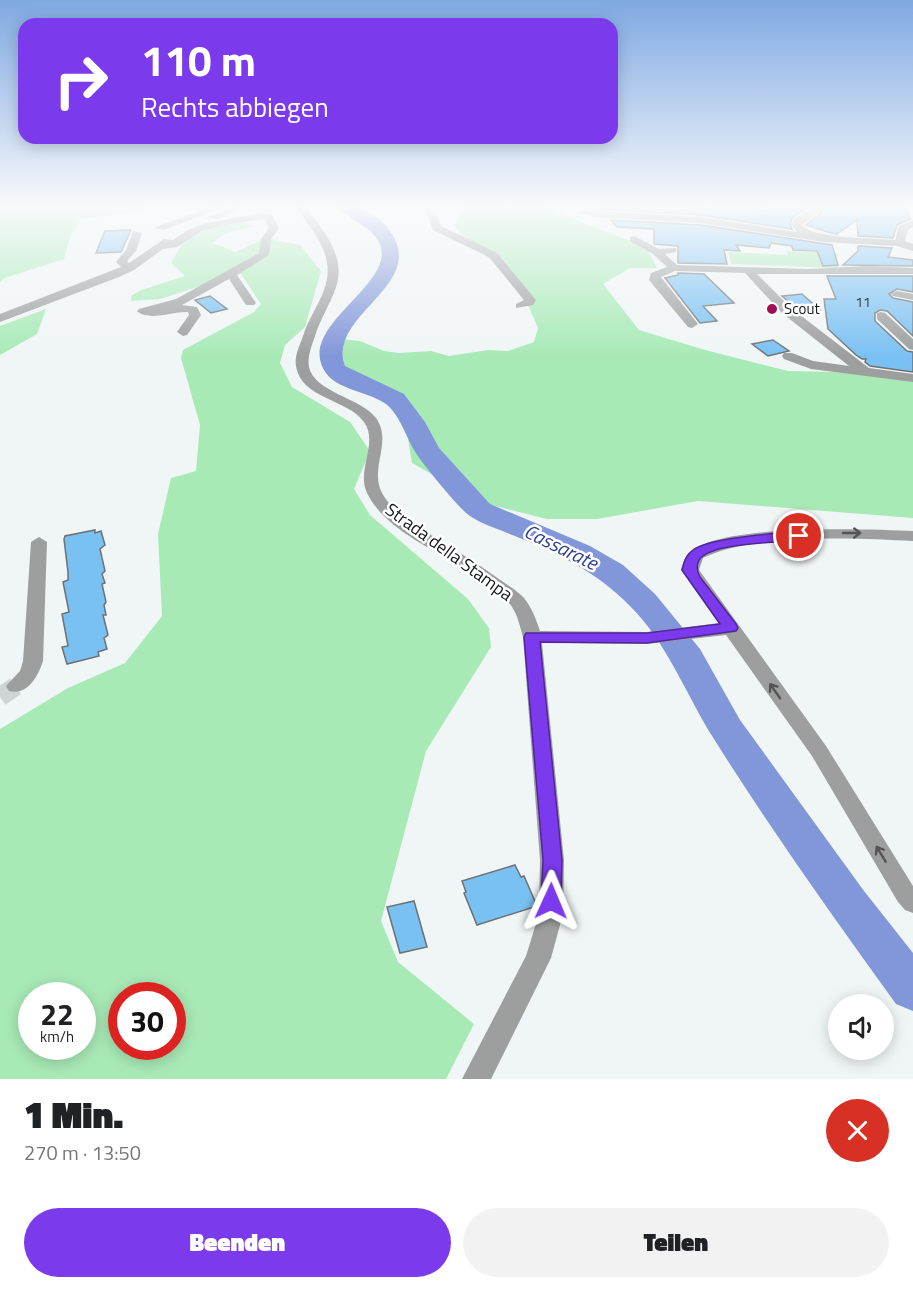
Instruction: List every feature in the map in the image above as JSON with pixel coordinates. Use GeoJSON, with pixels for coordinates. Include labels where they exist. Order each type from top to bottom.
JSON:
{"type":"FeatureCollection","features":[{"type":"Feature","properties":{"kind":"street"},"geometry":{"type":"LineString","coordinates":[[127,255],[121,262],[130,268]]}},
{"type":"Feature","properties":{"kind":"street"},"geometry":{"type":"LineString","coordinates":[[0,318],[99,282],[130,268],[148,255]]}},
{"type":"Feature","properties":{"kind":"street"},"geometry":{"type":"LineString","coordinates":[[183,332],[195,315],[193,309],[175,308],[143,312],[180,302],[263,255]]}},
{"type":"Feature","properties":{"kind":"street","name":"Strada della Stampa"},"geometry":{"type":"LineString","coordinates":[[332,255],[335,265],[333,280],[305,349],[302,367],[306,376],[321,390],[356,407],[373,423],[377,441],[370,479],[381,503],[401,521],[462,560],[516,600],[527,618],[532,637],[552,860],[551,914],[538,958],[476,1079]]}},
{"type":"Feature","properties":{"kind":"street"},"geometry":{"type":"LineString","coordinates":[[492,255],[500,261],[530,300],[529,303],[520,306]]}},
{"type":"Feature","properties":{"kind":"street"},"geometry":{"type":"LineString","coordinates":[[661,255],[674,268]]}},
{"type":"Feature","properties":{"kind":"street"},"geometry":{"type":"LineString","coordinates":[[692,324],[654,278],[657,273],[674,268],[807,272],[872,269],[913,271]]}},
{"type":"Feature","properties":{"kind":"street"},"geometry":{"type":"LineString","coordinates":[[749,271],[772,296],[864,371]]}},
{"type":"Feature","properties":{"kind":"street"},"geometry":{"type":"LineString","coordinates":[[231,274],[250,303]]}},
{"type":"Feature","properties":{"kind":"street"},"geometry":{"type":"LineString","coordinates":[[897,294],[913,297]]}},
{"type":"Feature","properties":{"kind":"street"},"geometry":{"type":"LineString","coordinates":[[881,316],[913,346]]}},
{"type":"Feature","properties":{"kind":"street"},"geometry":{"type":"LineString","coordinates":[[788,356],[811,365],[913,378]]}},
{"type":"Feature","properties":{"kind":"street"},"geometry":{"type":"LineString","coordinates":[[913,536],[836,533],[780,537],[715,546],[698,552],[691,561],[690,570],[819,752],[913,903]]}},
{"type":"Feature","properties":{"kind":"street"},"geometry":{"type":"LineString","coordinates":[[16,686],[29,674],[33,661],[39,542]]}},
{"type":"Feature","properties":{"kind":"street"},"geometry":{"type":"LineString","coordinates":[[532,637],[647,638],[731,628]]}},
{"type":"Feature","properties":{"kind":"green space"},"geometry":{"type":"Polygon","coordinates":[[[0,255],[65,255],[64,259],[5,278],[0,282],[0,255]]]}},
{"type":"Feature","properties":{"kind":"green space"},"geometry":{"type":"Polygon","coordinates":[[[175,255],[308,255],[321,271],[305,327],[285,345],[280,363],[292,387],[350,422],[370,451],[354,489],[370,515],[468,599],[489,628],[491,647],[426,751],[381,921],[398,962],[474,1024],[446,1079],[0,1079],[0,729],[68,688],[125,663],[162,616],[158,534],[171,478],[196,471],[200,425],[181,358],[183,350],[254,312],[261,304],[240,273],[160,299],[131,301],[131,296],[141,290],[185,276],[171,263],[175,255]]]}},
{"type":"Feature","properties":{"kind":"green space"},"geometry":{"type":"Polygon","coordinates":[[[485,255],[650,255],[657,268],[630,268],[603,284],[639,330],[788,371],[834,372],[913,380],[913,518],[698,501],[597,519],[547,519],[483,503],[412,463],[407,433],[395,404],[346,376],[340,339],[360,341],[384,351],[399,353],[431,351],[449,356],[488,350],[508,351],[534,342],[538,328],[529,307],[497,264],[485,255]]]}},
{"type":"Feature","properties":{"kind":"green space"},"geometry":{"type":"Polygon","coordinates":[[[729,255],[837,255],[838,268],[731,264],[729,255]]]}},
{"type":"Feature","properties":{"kind":"green space"},"geometry":{"type":"Polygon","coordinates":[[[46,309],[37,334],[0,355],[0,326],[46,309]]]}},
{"type":"Feature","properties":{"kind":"building"},"geometry":{"type":"Polygon","coordinates":[[[678,255],[725,255],[727,264],[678,263],[678,255]]]}},
{"type":"Feature","properties":{"kind":"building"},"geometry":{"type":"Polygon","coordinates":[[[819,255],[835,255],[838,265],[823,266],[819,255]]]}},
{"type":"Feature","properties":{"kind":"building"},"geometry":{"type":"Polygon","coordinates":[[[853,255],[889,255],[888,257],[913,260],[913,266],[843,265],[853,255]]]}},
{"type":"Feature","properties":{"kind":"building"},"geometry":{"type":"Polygon","coordinates":[[[678,273],[704,274],[734,303],[703,306],[717,321],[700,323],[665,278],[678,275],[678,273]]]}},
{"type":"Feature","properties":{"kind":"building"},"geometry":{"type":"Polygon","coordinates":[[[827,276],[913,276],[913,292],[897,289],[889,294],[893,298],[913,302],[913,336],[887,311],[880,310],[875,313],[875,321],[907,351],[913,352],[913,372],[870,366],[865,362],[866,359],[856,355],[828,329],[824,299],[836,299],[827,276]]]}},
{"type":"Feature","properties":{"kind":"building"},"geometry":{"type":"Polygon","coordinates":[[[802,294],[820,310],[801,312],[782,296],[802,294]]]}},
{"type":"Feature","properties":{"kind":"building"},"geometry":{"type":"Polygon","coordinates":[[[210,296],[227,309],[211,313],[195,300],[210,296]]]}},
{"type":"Feature","properties":{"kind":"building"},"geometry":{"type":"Polygon","coordinates":[[[773,340],[789,351],[768,356],[752,344],[773,340]]]}},
{"type":"Feature","properties":{"kind":"building"},"geometry":{"type":"Polygon","coordinates":[[[95,530],[95,533],[101,531],[105,545],[100,549],[105,571],[102,574],[105,583],[102,584],[106,602],[104,605],[106,615],[103,615],[108,635],[104,638],[107,649],[98,652],[99,656],[67,664],[62,647],[68,646],[62,614],[69,612],[63,582],[68,580],[64,539],[65,536],[95,530]]]}},
{"type":"Feature","properties":{"kind":"building"},"geometry":{"type":"Polygon","coordinates":[[[515,865],[521,877],[524,876],[537,906],[477,925],[464,893],[466,892],[462,881],[515,865]]]}},
{"type":"Feature","properties":{"kind":"building"},"geometry":{"type":"Polygon","coordinates":[[[414,901],[427,947],[400,953],[387,907],[414,901]]]}},
{"type":"Feature","properties":{"kind":"waterway","name":"Cassarate"},"geometry":{"type":"LineString","coordinates":[[390,255],[387,270],[334,338],[331,358],[335,369],[395,399],[412,422],[428,452],[480,510],[579,552],[612,572],[644,601],[688,657],[727,729],[849,904],[913,989]]}},
{"type":"Feature","properties":{"kind":"tunnel"},"geometry":{"type":"LineString","coordinates":[[0,697],[16,686]]}},
{"type":"Feature","properties":{"kind":"place","name":"Scout"},"geometry":{"type":"Point","coordinates":[772,309]}},
{"type":"Feature","properties":{"kind":"route"},"geometry":{"type":"LineString","coordinates":[[551,901],[552,860],[532,637],[647,638],[731,628],[693,578],[690,570],[691,561],[698,552],[715,546],[799,536]]}}]}
